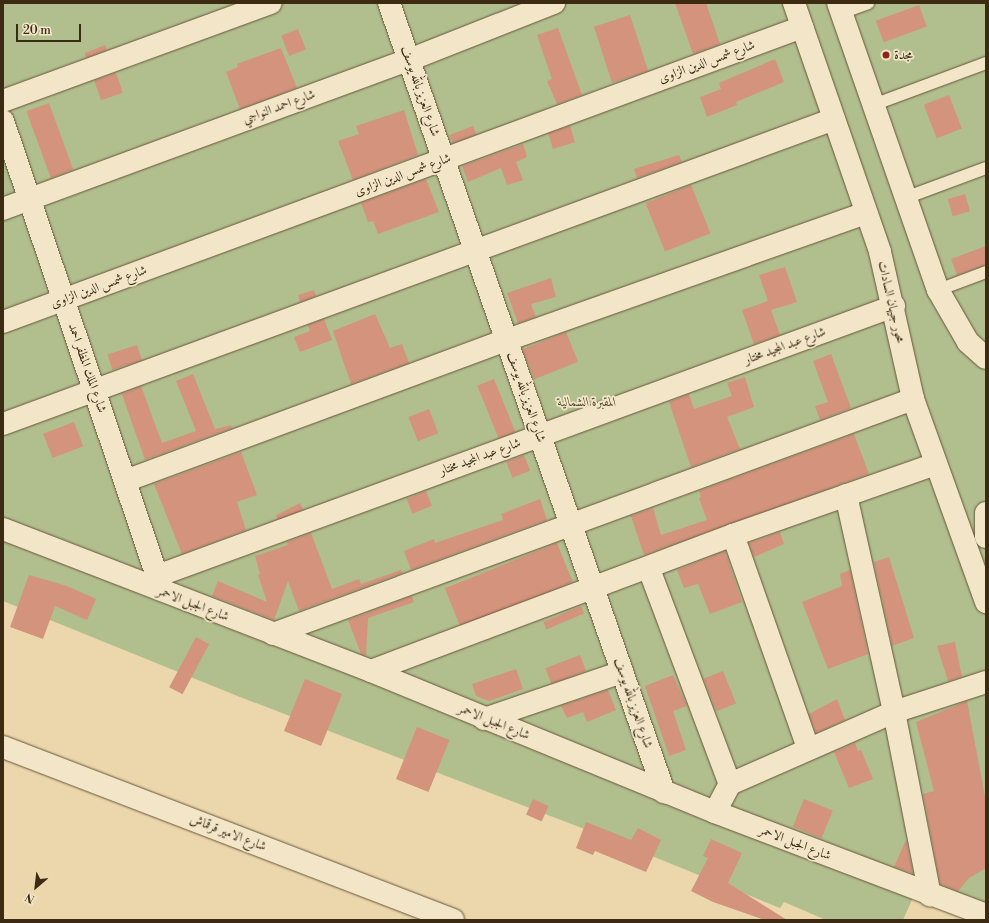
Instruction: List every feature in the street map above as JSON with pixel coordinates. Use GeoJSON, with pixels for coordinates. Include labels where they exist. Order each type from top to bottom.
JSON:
{"type":"FeatureCollection","features":[{"type":"Feature","properties":{"kind":"street"},"geometry":{"type":"LineString","coordinates":[[3,101],[271,3]]}},
{"type":"Feature","properties":{"kind":"street","name":"شارع العزيز بالله يوسف"},"geometry":{"type":"LineString","coordinates":[[389,3],[664,792]]}},
{"type":"Feature","properties":{"kind":"street","name":"شارع احمد النواجي"},"geometry":{"type":"LineString","coordinates":[[3,209],[29,198],[409,60],[554,3]]}},
{"type":"Feature","properties":{"kind":"street","name":"محور جيهان السادات"},"geometry":{"type":"LineString","coordinates":[[794,3],[880,252],[894,306],[913,399],[986,602]]}},
{"type":"Feature","properties":{"kind":"street"},"geometry":{"type":"LineString","coordinates":[[839,8],[938,290],[968,342],[986,358]]}},
{"type":"Feature","properties":{"kind":"street","name":"شارع شمس الدين الزاوى"},"geometry":{"type":"LineString","coordinates":[[3,322],[802,27]]}},
{"type":"Feature","properties":{"kind":"street"},"geometry":{"type":"LineString","coordinates":[[3,424],[834,119]]}},
{"type":"Feature","properties":{"kind":"street","name":"شارع الملك المظفر احمد"},"geometry":{"type":"LineString","coordinates":[[3,121],[160,584]]}},
{"type":"Feature","properties":{"kind":"street"},"geometry":{"type":"LineString","coordinates":[[125,481],[507,340],[866,213]]}},
{"type":"Feature","properties":{"kind":"street","name":"شارع عبد المجيد مختار"},"geometry":{"type":"LineString","coordinates":[[160,584],[540,435],[894,306]]}},
{"type":"Feature","properties":{"kind":"street"},"geometry":{"type":"LineString","coordinates":[[273,634],[572,526],[913,399]]}},
{"type":"Feature","properties":{"kind":"street"},"geometry":{"type":"LineString","coordinates":[[371,671],[649,569],[733,536],[936,464]]}},
{"type":"Feature","properties":{"kind":"street"},"geometry":{"type":"LineString","coordinates":[[846,495],[894,712],[930,896]]}},
{"type":"Feature","properties":{"kind":"street"},"geometry":{"type":"LineString","coordinates":[[986,513],[986,537]]}},
{"type":"Feature","properties":{"kind":"street","name":"شارع الجبل الاحمر"},"geometry":{"type":"LineString","coordinates":[[3,529],[160,584],[273,634],[371,671],[664,792],[930,896],[986,915]]}},
{"type":"Feature","properties":{"kind":"street"},"geometry":{"type":"LineString","coordinates":[[733,536],[808,748]]}},
{"type":"Feature","properties":{"kind":"street"},"geometry":{"type":"LineString","coordinates":[[649,569],[730,784]]}},
{"type":"Feature","properties":{"kind":"street"},"geometry":{"type":"LineString","coordinates":[[484,718],[622,672]]}},
{"type":"Feature","properties":{"kind":"street"},"geometry":{"type":"LineString","coordinates":[[715,812],[730,784],[808,748],[894,712],[986,682]]}},
{"type":"Feature","properties":{"kind":"street","name":"شارع الامير قرقماش"},"geometry":{"type":"LineString","coordinates":[[3,747],[452,920]]}},
{"type":"Feature","properties":{"kind":"lane"},"geometry":{"type":"LineString","coordinates":[[839,8],[868,3]]}},
{"type":"Feature","properties":{"kind":"lane"},"geometry":{"type":"LineString","coordinates":[[873,105],[986,63]]}},
{"type":"Feature","properties":{"kind":"lane"},"geometry":{"type":"LineString","coordinates":[[905,198],[986,168]]}},
{"type":"Feature","properties":{"kind":"lane"},"geometry":{"type":"LineString","coordinates":[[938,290],[986,272]]}},
{"type":"Feature","properties":{"kind":"green space","name":"المقبرة الشمالية"},"geometry":{"type":"Polygon","coordinates":[[[3,3],[986,3],[986,919],[915,893],[903,920],[826,920],[784,902],[780,908],[595,833],[240,697],[3,601],[3,3]]]}},
{"type":"Feature","properties":{"kind":"building"},"geometry":{"type":"Polygon","coordinates":[[[675,3],[706,3],[720,44],[693,54],[675,3]]]}},
{"type":"Feature","properties":{"kind":"building"},"geometry":{"type":"Polygon","coordinates":[[[919,5],[927,27],[884,42],[876,21],[919,5]]]}},
{"type":"Feature","properties":{"kind":"building"},"geometry":{"type":"Polygon","coordinates":[[[630,15],[648,71],[612,83],[594,27],[630,15]]]}},
{"type":"Feature","properties":{"kind":"building"},"geometry":{"type":"Polygon","coordinates":[[[558,28],[582,95],[557,104],[547,81],[552,79],[537,35],[558,28]]]}},
{"type":"Feature","properties":{"kind":"building"},"geometry":{"type":"Polygon","coordinates":[[[298,29],[306,50],[289,56],[281,35],[298,29]]]}},
{"type":"Feature","properties":{"kind":"building"},"geometry":{"type":"Polygon","coordinates":[[[105,45],[107,50],[86,58],[85,53],[105,45]]]}},
{"type":"Feature","properties":{"kind":"building"},"geometry":{"type":"Polygon","coordinates":[[[281,48],[297,88],[240,109],[226,72],[238,67],[237,64],[281,48]]]}},
{"type":"Feature","properties":{"kind":"building"},"geometry":{"type":"Polygon","coordinates":[[[775,59],[784,82],[736,102],[737,105],[707,117],[700,97],[721,89],[719,83],[775,59]]]}},
{"type":"Feature","properties":{"kind":"building"},"geometry":{"type":"Polygon","coordinates":[[[116,73],[123,93],[101,100],[94,80],[116,73]]]}},
{"type":"Feature","properties":{"kind":"building"},"geometry":{"type":"Polygon","coordinates":[[[949,95],[962,129],[937,138],[924,105],[949,95]]]}},
{"type":"Feature","properties":{"kind":"building"},"geometry":{"type":"Polygon","coordinates":[[[49,103],[73,170],[51,178],[26,111],[49,103]]]}},
{"type":"Feature","properties":{"kind":"building"},"geometry":{"type":"Polygon","coordinates":[[[404,110],[418,155],[353,180],[338,141],[359,134],[356,126],[404,110]]]}},
{"type":"Feature","properties":{"kind":"building"},"geometry":{"type":"Polygon","coordinates":[[[473,126],[476,134],[453,143],[450,135],[473,126]]]}},
{"type":"Feature","properties":{"kind":"building"},"geometry":{"type":"Polygon","coordinates":[[[570,126],[575,142],[553,149],[548,133],[570,126]]]}},
{"type":"Feature","properties":{"kind":"building"},"geometry":{"type":"Polygon","coordinates":[[[523,144],[527,157],[516,162],[523,180],[507,185],[501,168],[468,182],[462,166],[523,144]]]}},
{"type":"Feature","properties":{"kind":"building"},"geometry":{"type":"Polygon","coordinates":[[[679,155],[682,162],[637,178],[634,169],[679,155]]]}},
{"type":"Feature","properties":{"kind":"building"},"geometry":{"type":"Polygon","coordinates":[[[426,179],[439,212],[378,234],[373,221],[368,222],[361,203],[426,179]]]}},
{"type":"Feature","properties":{"kind":"building"},"geometry":{"type":"Polygon","coordinates":[[[691,185],[710,233],[665,252],[646,203],[691,185]]]}},
{"type":"Feature","properties":{"kind":"building"},"geometry":{"type":"Polygon","coordinates":[[[965,194],[970,211],[953,216],[948,199],[965,194]]]}},
{"type":"Feature","properties":{"kind":"building"},"geometry":{"type":"Polygon","coordinates":[[[986,246],[986,265],[957,275],[951,259],[986,246]]]}},
{"type":"Feature","properties":{"kind":"building"},"geometry":{"type":"Polygon","coordinates":[[[785,267],[797,302],[771,310],[780,335],[754,344],[742,310],[768,301],[759,275],[785,267]]]}},
{"type":"Feature","properties":{"kind":"building"},"geometry":{"type":"Polygon","coordinates":[[[551,278],[556,297],[531,304],[536,317],[518,323],[507,293],[551,278]]]}},
{"type":"Feature","properties":{"kind":"building"},"geometry":{"type":"Polygon","coordinates":[[[314,290],[316,296],[300,302],[298,295],[314,290]]]}},
{"type":"Feature","properties":{"kind":"building"},"geometry":{"type":"Polygon","coordinates":[[[375,314],[390,348],[402,344],[409,363],[351,384],[333,331],[375,314]]]}},
{"type":"Feature","properties":{"kind":"building"},"geometry":{"type":"Polygon","coordinates":[[[324,319],[332,340],[300,352],[294,337],[310,331],[308,325],[324,319]]]}},
{"type":"Feature","properties":{"kind":"building"},"geometry":{"type":"Polygon","coordinates":[[[566,332],[578,362],[534,379],[522,350],[566,332]]]}},
{"type":"Feature","properties":{"kind":"building"},"geometry":{"type":"Polygon","coordinates":[[[137,345],[142,360],[112,370],[108,355],[137,345]]]}},
{"type":"Feature","properties":{"kind":"building"},"geometry":{"type":"Polygon","coordinates":[[[831,354],[851,408],[820,420],[815,406],[828,402],[813,361],[831,354]]]}},
{"type":"Feature","properties":{"kind":"building"},"geometry":{"type":"Polygon","coordinates":[[[193,374],[215,429],[231,425],[232,428],[145,460],[122,394],[141,386],[162,443],[196,431],[176,381],[193,374]]]}},
{"type":"Feature","properties":{"kind":"building"},"geometry":{"type":"Polygon","coordinates":[[[745,377],[754,407],[727,417],[740,449],[691,467],[669,402],[689,394],[694,409],[732,396],[727,383],[745,377]]]}},
{"type":"Feature","properties":{"kind":"building"},"geometry":{"type":"Polygon","coordinates":[[[494,379],[515,432],[499,439],[477,386],[494,379]]]}},
{"type":"Feature","properties":{"kind":"building"},"geometry":{"type":"Polygon","coordinates":[[[429,409],[438,433],[418,441],[408,417],[429,409]]]}},
{"type":"Feature","properties":{"kind":"building"},"geometry":{"type":"Polygon","coordinates":[[[74,422],[83,446],[53,458],[43,434],[74,422]]]}},
{"type":"Feature","properties":{"kind":"building"},"geometry":{"type":"Polygon","coordinates":[[[854,434],[869,474],[644,555],[631,516],[653,508],[661,535],[707,520],[699,498],[701,497],[699,491],[854,434]]]}},
{"type":"Feature","properties":{"kind":"building"},"geometry":{"type":"Polygon","coordinates":[[[241,452],[257,495],[237,502],[246,530],[182,554],[154,484],[241,452]]]}},
{"type":"Feature","properties":{"kind":"building"},"geometry":{"type":"Polygon","coordinates":[[[524,455],[530,471],[512,478],[506,462],[524,455]]]}},
{"type":"Feature","properties":{"kind":"building"},"geometry":{"type":"Polygon","coordinates":[[[426,491],[432,506],[413,514],[407,499],[426,491]]]}},
{"type":"Feature","properties":{"kind":"building"},"geometry":{"type":"Polygon","coordinates":[[[540,499],[547,520],[411,570],[404,551],[434,539],[435,543],[503,520],[501,514],[540,499]]]}},
{"type":"Feature","properties":{"kind":"building"},"geometry":{"type":"Polygon","coordinates":[[[300,503],[303,509],[279,521],[276,515],[300,503]]]}},
{"type":"Feature","properties":{"kind":"building"},"geometry":{"type":"Polygon","coordinates":[[[780,532],[784,544],[754,557],[749,543],[780,532]]]}},
{"type":"Feature","properties":{"kind":"building"},"geometry":{"type":"Polygon","coordinates":[[[311,533],[332,589],[359,579],[361,584],[401,570],[403,573],[299,611],[288,581],[274,620],[212,596],[218,581],[267,602],[258,575],[260,574],[255,556],[288,545],[287,542],[311,533]]]}},
{"type":"Feature","properties":{"kind":"building"},"geometry":{"type":"Polygon","coordinates":[[[557,543],[573,582],[461,627],[445,588],[557,543]]]}},
{"type":"Feature","properties":{"kind":"building"},"geometry":{"type":"Polygon","coordinates":[[[725,551],[742,602],[710,614],[698,584],[684,588],[677,570],[725,551]]]}},
{"type":"Feature","properties":{"kind":"building"},"geometry":{"type":"Polygon","coordinates":[[[889,557],[914,638],[892,646],[874,562],[889,557]]]}},
{"type":"Feature","properties":{"kind":"building"},"geometry":{"type":"Polygon","coordinates":[[[850,570],[868,654],[828,669],[802,602],[842,586],[840,574],[850,570]]]}},
{"type":"Feature","properties":{"kind":"building"},"geometry":{"type":"Polygon","coordinates":[[[29,575],[67,586],[96,599],[87,620],[55,606],[43,639],[10,627],[29,575]]]}},
{"type":"Feature","properties":{"kind":"building"},"geometry":{"type":"Polygon","coordinates":[[[412,596],[414,602],[368,618],[366,656],[361,654],[348,620],[412,596]]]}},
{"type":"Feature","properties":{"kind":"building"},"geometry":{"type":"Polygon","coordinates":[[[581,606],[584,613],[546,629],[543,622],[581,606]]]}},
{"type":"Feature","properties":{"kind":"building"},"geometry":{"type":"Polygon","coordinates":[[[196,637],[209,644],[182,694],[169,687],[196,637]]]}},
{"type":"Feature","properties":{"kind":"building"},"geometry":{"type":"Polygon","coordinates":[[[955,642],[962,677],[948,681],[937,646],[955,642]]]}},
{"type":"Feature","properties":{"kind":"building"},"geometry":{"type":"Polygon","coordinates":[[[580,655],[586,671],[552,684],[545,668],[580,655]]]}},
{"type":"Feature","properties":{"kind":"building"},"geometry":{"type":"Polygon","coordinates":[[[516,669],[523,689],[489,701],[476,696],[472,684],[516,669]]]}},
{"type":"Feature","properties":{"kind":"building"},"geometry":{"type":"Polygon","coordinates":[[[723,671],[736,703],[717,711],[704,679],[723,671]]]}},
{"type":"Feature","properties":{"kind":"building"},"geometry":{"type":"Polygon","coordinates":[[[673,675],[687,706],[673,711],[686,750],[669,756],[645,686],[673,675]]]}},
{"type":"Feature","properties":{"kind":"building"},"geometry":{"type":"Polygon","coordinates":[[[305,679],[342,694],[321,746],[284,731],[305,679]]]}},
{"type":"Feature","properties":{"kind":"building"},"geometry":{"type":"Polygon","coordinates":[[[608,690],[616,710],[587,722],[583,712],[567,718],[561,706],[608,690]]]}},
{"type":"Feature","properties":{"kind":"building"},"geometry":{"type":"Polygon","coordinates":[[[837,699],[845,720],[816,733],[809,714],[837,699]]]}},
{"type":"Feature","properties":{"kind":"building"},"geometry":{"type":"Polygon","coordinates":[[[967,701],[986,802],[986,868],[969,878],[958,891],[940,884],[923,794],[934,791],[916,722],[967,701]]]}},
{"type":"Feature","properties":{"kind":"building"},"geometry":{"type":"Polygon","coordinates":[[[417,727],[449,740],[428,792],[396,779],[417,727]]]}},
{"type":"Feature","properties":{"kind":"building"},"geometry":{"type":"Polygon","coordinates":[[[855,743],[858,751],[861,750],[873,779],[849,788],[834,752],[855,743]]]}},
{"type":"Feature","properties":{"kind":"building"},"geometry":{"type":"Polygon","coordinates":[[[533,799],[549,806],[542,821],[526,815],[533,799]]]}},
{"type":"Feature","properties":{"kind":"building"},"geometry":{"type":"Polygon","coordinates":[[[804,799],[833,811],[822,838],[793,827],[804,799]]]}},
{"type":"Feature","properties":{"kind":"building"},"geometry":{"type":"Polygon","coordinates":[[[586,822],[631,840],[638,828],[661,840],[646,872],[595,851],[593,855],[576,848],[586,822]]]}},
{"type":"Feature","properties":{"kind":"building"},"geometry":{"type":"Polygon","coordinates":[[[711,839],[742,853],[728,883],[787,920],[765,920],[713,902],[691,891],[708,858],[703,856],[711,839]]]}},
{"type":"Feature","properties":{"kind":"building"},"geometry":{"type":"Polygon","coordinates":[[[906,840],[913,873],[894,867],[906,840]]]}},
{"type":"Feature","properties":{"kind":"place","name":"مجدة"},"geometry":{"type":"Point","coordinates":[886,55]}}]}
